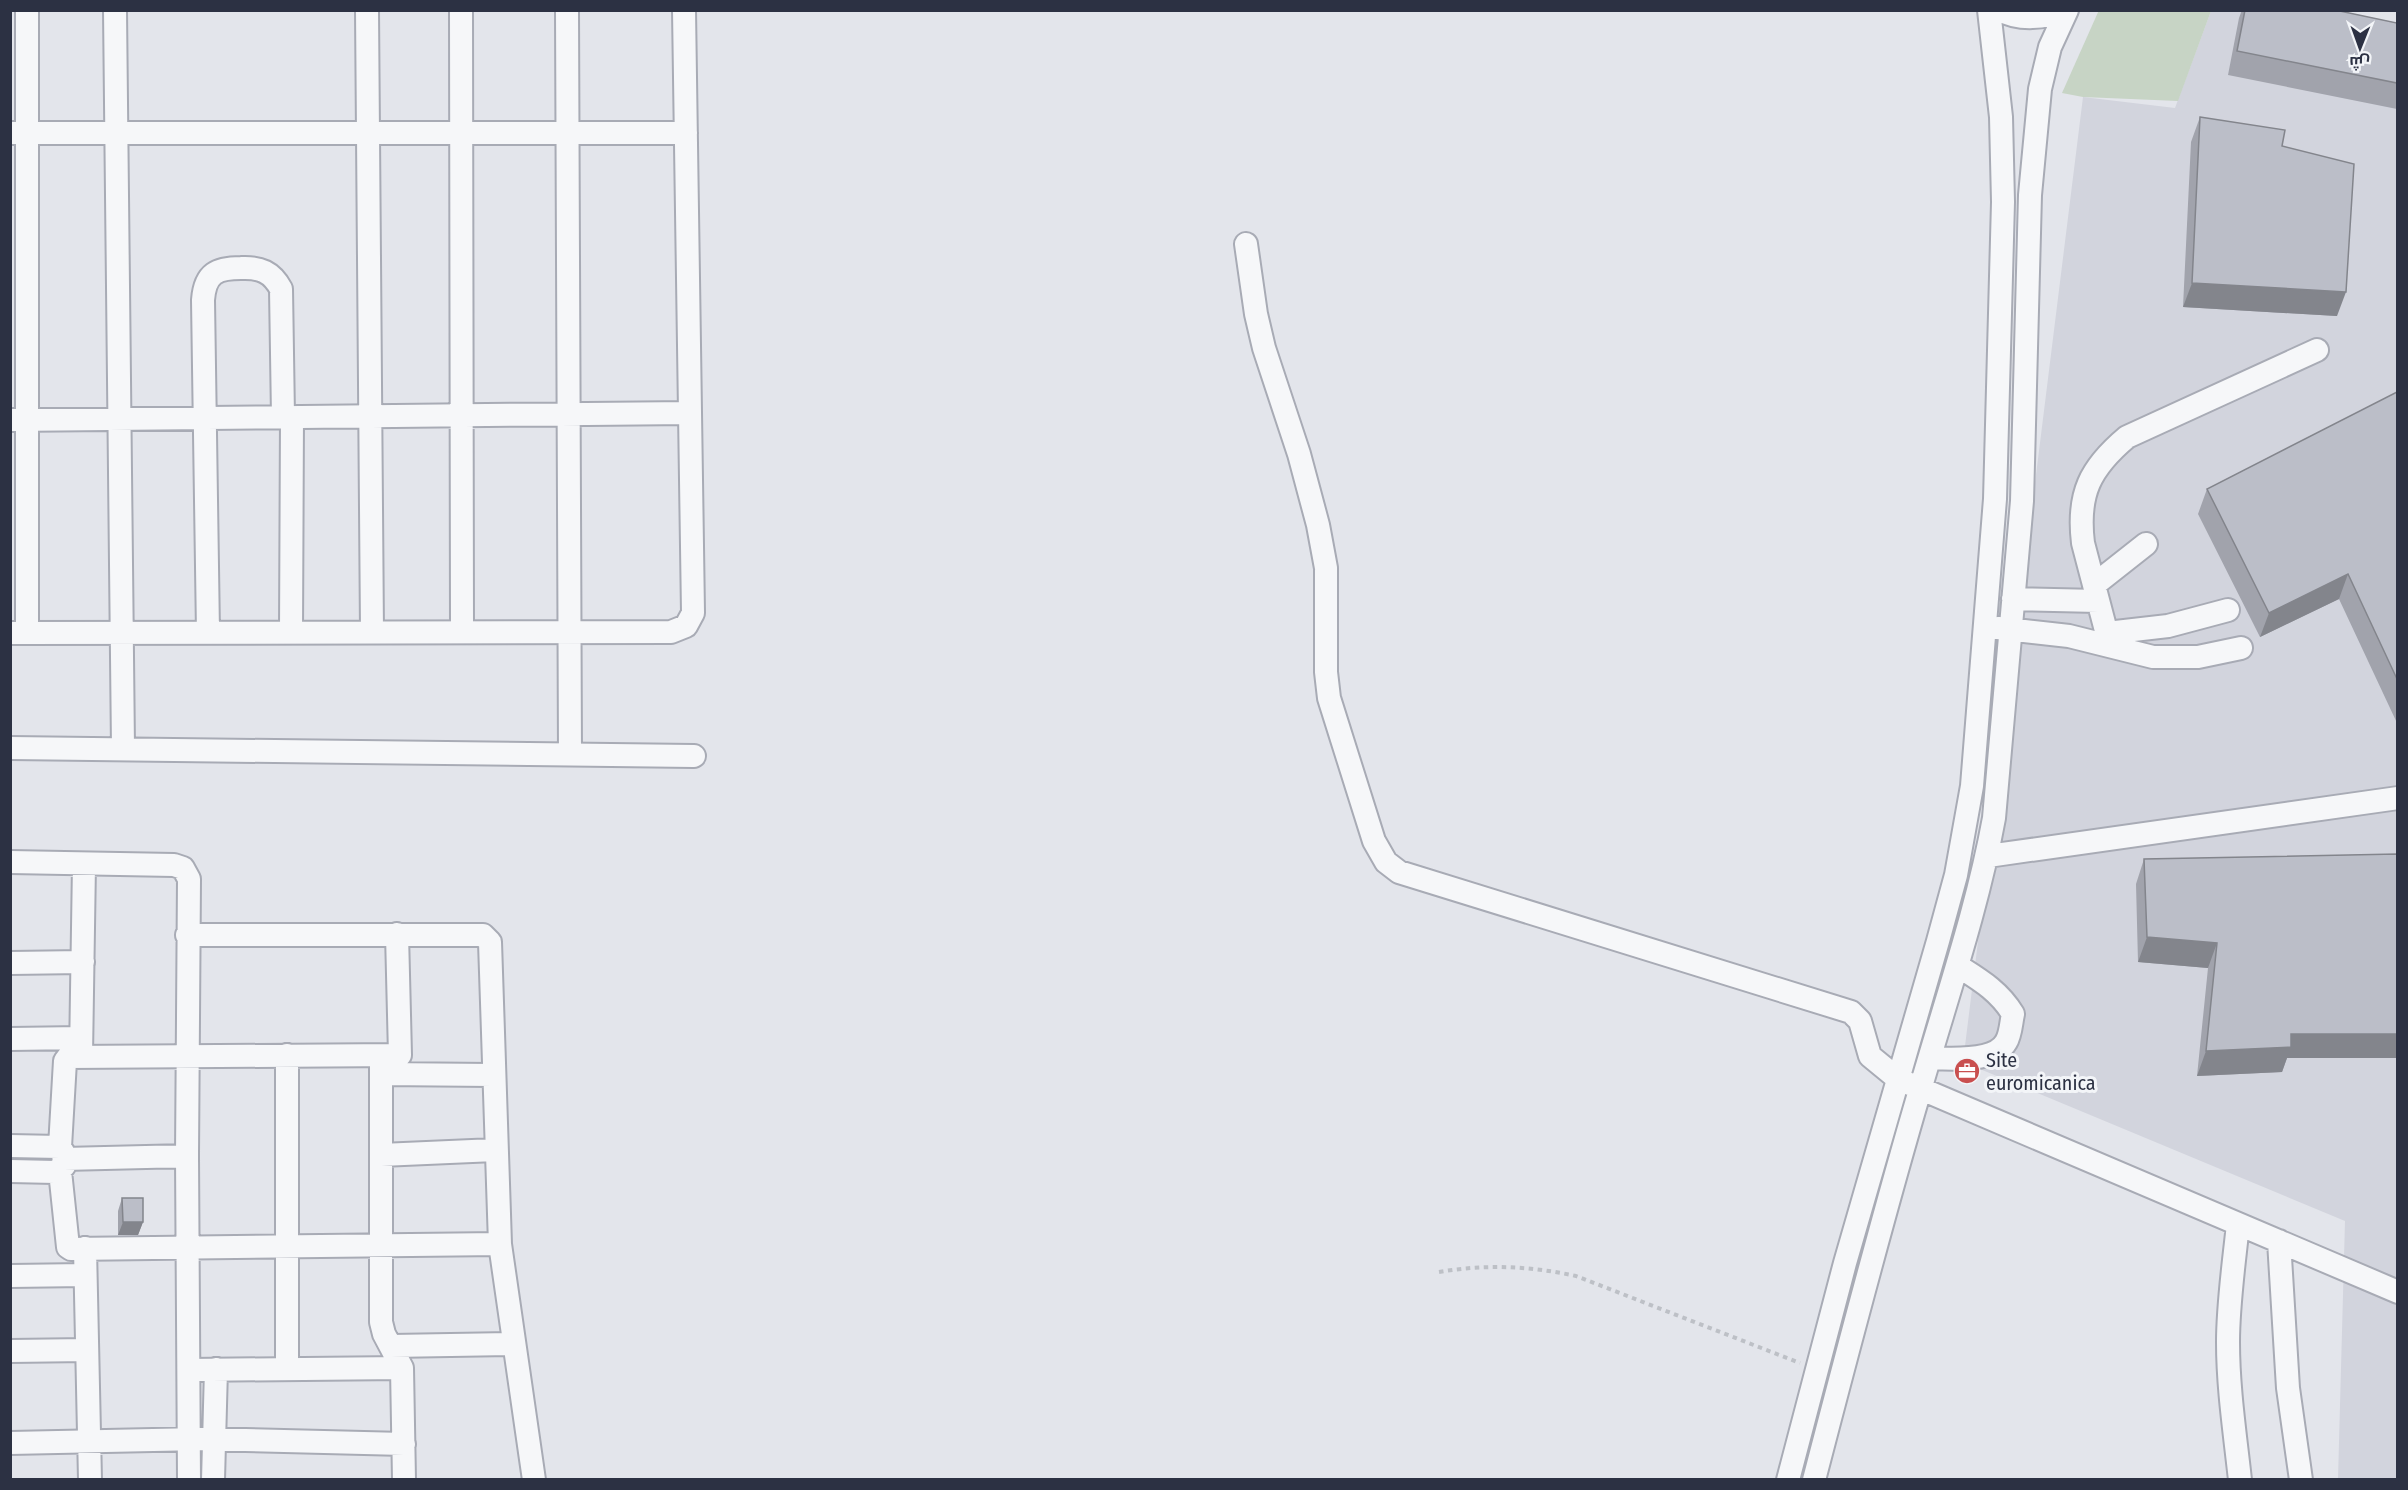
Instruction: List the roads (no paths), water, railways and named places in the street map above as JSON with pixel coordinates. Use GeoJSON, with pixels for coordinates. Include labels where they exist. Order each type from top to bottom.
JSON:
{"type":"FeatureCollection","features":[{"type":"Feature","properties":{"kind":"street"},"geometry":{"type":"LineString","coordinates":[[27,10],[19,133],[19,633],[671,632],[682,629],[689,622],[693,613],[684,10]]}},
{"type":"Feature","properties":{"kind":"street"},"geometry":{"type":"LineString","coordinates":[[115,10],[123,748]]}},
{"type":"Feature","properties":{"kind":"street"},"geometry":{"type":"LineString","coordinates":[[367,10],[372,632]]}},
{"type":"Feature","properties":{"kind":"street"},"geometry":{"type":"LineString","coordinates":[[461,10],[462,632]]}},
{"type":"Feature","properties":{"kind":"street"},"geometry":{"type":"LineString","coordinates":[[567,10],[570,754]]}},
{"type":"Feature","properties":{"kind":"street"},"geometry":{"type":"LineString","coordinates":[[1788,1479],[1845,1263],[1956,875],[1972,786],[1995,499],[2003,202],[2001,117],[1989,10]]}},
{"type":"Feature","properties":{"kind":"street"},"geometry":{"type":"LineString","coordinates":[[2000,10],[2028,18],[2051,16],[2066,10]]}},
{"type":"Feature","properties":{"kind":"street"},"geometry":{"type":"LineString","coordinates":[[1814,1479],[1920,1088],[1958,966],[1988,856],[1999,784],[2022,501],[2030,195],[2040,89],[2050,47],[2066,10]]}},
{"type":"Feature","properties":{"kind":"street"},"geometry":{"type":"LineString","coordinates":[[19,133],[686,133]]}},
{"type":"Feature","properties":{"kind":"street"},"geometry":{"type":"LineString","coordinates":[[1246,244],[1256,314],[1264,348],[1299,454],[1324,557],[1326,568],[1326,672],[1329,698],[1374,842],[1386,862],[1399,872],[1851,1012],[1860,1022],[1870,1056],[1898,1079],[2397,1292]]}},
{"type":"Feature","properties":{"kind":"street"},"geometry":{"type":"LineString","coordinates":[[208,633],[205,286],[218,271],[252,267],[273,276],[281,289],[287,417],[291,633]]}},
{"type":"Feature","properties":{"kind":"street"},"geometry":{"type":"LineString","coordinates":[[2108,640],[2083,543],[2082,510],[2085,490],[2093,472],[2106,454],[2127,437],[2318,350]]}},
{"type":"Feature","properties":{"kind":"street"},"geometry":{"type":"LineString","coordinates":[[19,420],[690,413]]}},
{"type":"Feature","properties":{"kind":"street"},"geometry":{"type":"LineString","coordinates":[[2013,599],[2096,593],[2146,544]]}},
{"type":"Feature","properties":{"kind":"street"},"geometry":{"type":"LineString","coordinates":[[2108,640],[2168,627],[2228,610]]}},
{"type":"Feature","properties":{"kind":"street"},"geometry":{"type":"LineString","coordinates":[[1985,627],[2108,640],[2153,657],[2198,657],[2241,648]]}},
{"type":"Feature","properties":{"kind":"street"},"geometry":{"type":"LineString","coordinates":[[10,748],[694,756]]}},
{"type":"Feature","properties":{"kind":"street"},"geometry":{"type":"LineString","coordinates":[[1988,856],[2397,798]]}},
{"type":"Feature","properties":{"kind":"street"},"geometry":{"type":"LineString","coordinates":[[10,862],[174,865],[183,868],[189,879],[187,934],[189,1479]]}},
{"type":"Feature","properties":{"kind":"street"},"geometry":{"type":"LineString","coordinates":[[81,1047],[84,864]]}},
{"type":"Feature","properties":{"kind":"street"},"geometry":{"type":"LineString","coordinates":[[187,934],[397,934],[483,935],[487,937],[490,942],[495,1150],[500,1244],[534,1479]]}},
{"type":"Feature","properties":{"kind":"street"},"geometry":{"type":"LineString","coordinates":[[381,1065],[400,1054],[397,934]]}},
{"type":"Feature","properties":{"kind":"street"},"geometry":{"type":"LineString","coordinates":[[10,963],[83,962]]}},
{"type":"Feature","properties":{"kind":"street"},"geometry":{"type":"LineString","coordinates":[[1930,1058],[1975,1058],[1994,1053],[2006,1043],[2013,1014],[2003,998],[1995,991],[1958,966]]}},
{"type":"Feature","properties":{"kind":"street"},"geometry":{"type":"LineString","coordinates":[[10,1040],[188,1055],[287,1055],[493,1075]]}},
{"type":"Feature","properties":{"kind":"street"},"geometry":{"type":"LineString","coordinates":[[81,1047],[65,1061],[61,1159],[70,1249],[500,1244]]}},
{"type":"Feature","properties":{"kind":"street"},"geometry":{"type":"LineString","coordinates":[[287,1055],[287,1367]]}},
{"type":"Feature","properties":{"kind":"street"},"geometry":{"type":"LineString","coordinates":[[381,1065],[382,1326],[402,1368],[404,1479]]}},
{"type":"Feature","properties":{"kind":"street"},"geometry":{"type":"LineString","coordinates":[[10,1146],[61,1159]]}},
{"type":"Feature","properties":{"kind":"street"},"geometry":{"type":"LineString","coordinates":[[381,1155],[495,1150]]}},
{"type":"Feature","properties":{"kind":"street"},"geometry":{"type":"LineString","coordinates":[[10,1172],[61,1159],[187,1156]]}},
{"type":"Feature","properties":{"kind":"street"},"geometry":{"type":"LineString","coordinates":[[2238,1224],[2229,1309],[2228,1344],[2240,1479]]}},
{"type":"Feature","properties":{"kind":"street"},"geometry":{"type":"LineString","coordinates":[[2279,1241],[2288,1388],[2301,1479]]}},
{"type":"Feature","properties":{"kind":"street"},"geometry":{"type":"LineString","coordinates":[[85,1248],[90,1479]]}},
{"type":"Feature","properties":{"kind":"street"},"geometry":{"type":"LineString","coordinates":[[10,1276],[85,1275]]}},
{"type":"Feature","properties":{"kind":"street"},"geometry":{"type":"LineString","coordinates":[[391,1346],[514,1344]]}},
{"type":"Feature","properties":{"kind":"street"},"geometry":{"type":"LineString","coordinates":[[10,1351],[87,1350]]}},
{"type":"Feature","properties":{"kind":"street"},"geometry":{"type":"LineString","coordinates":[[189,1370],[287,1367],[402,1368]]}},
{"type":"Feature","properties":{"kind":"street"},"geometry":{"type":"LineString","coordinates":[[213,1479],[216,1369]]}},
{"type":"Feature","properties":{"kind":"street"},"geometry":{"type":"LineString","coordinates":[[10,1443],[189,1439],[404,1444]]}},
{"type":"Feature","properties":{"kind":"place","name":"Site euromicanica"},"geometry":{"type":"Point","coordinates":[1967,1071]}}]}
